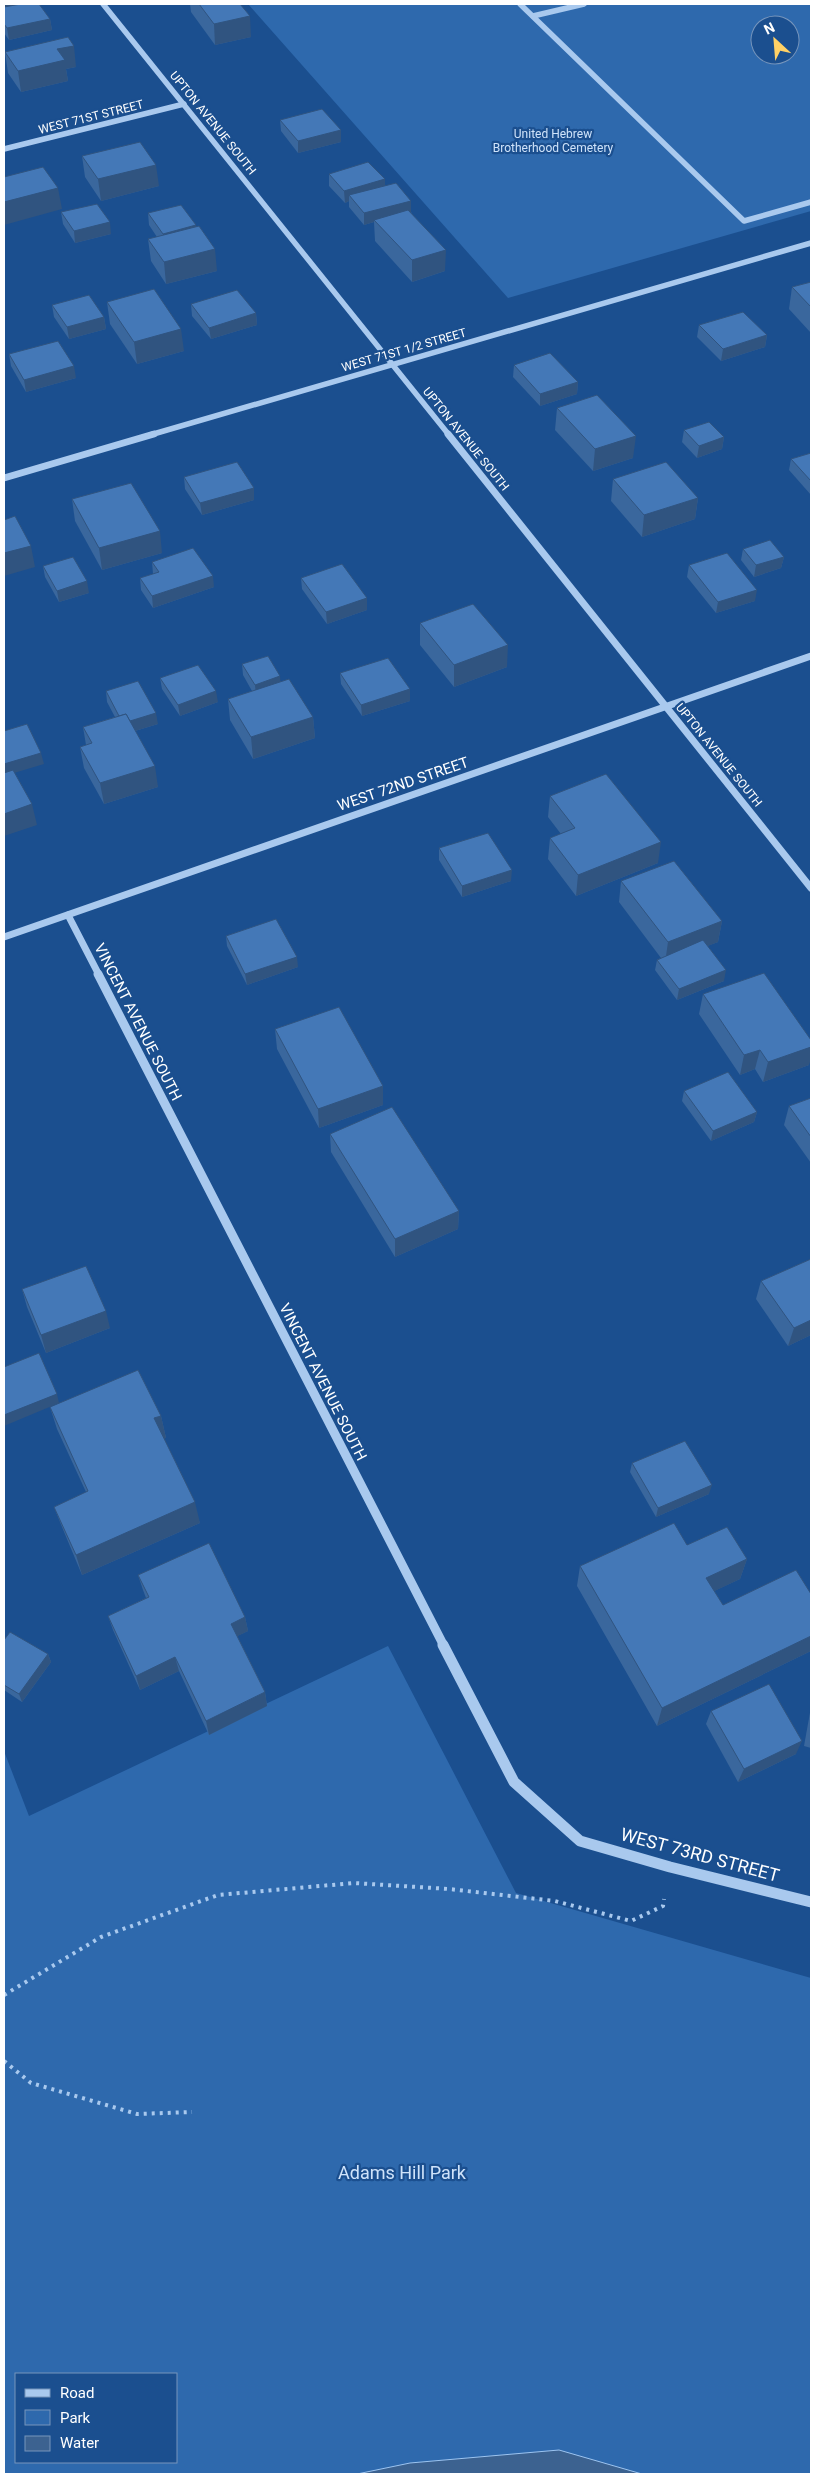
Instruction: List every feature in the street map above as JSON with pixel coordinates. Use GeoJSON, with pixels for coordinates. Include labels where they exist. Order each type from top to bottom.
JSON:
{"type":"FeatureCollection","features":[{"type":"Feature","properties":{"kind":"street","name":"UPTON AVENUE SOUTH"},"geometry":{"type":"LineString","coordinates":[[103,4],[811,888]]}},
{"type":"Feature","properties":{"kind":"street"},"geometry":{"type":"LineString","coordinates":[[533,16],[584,4]]}},
{"type":"Feature","properties":{"kind":"street","name":"WEST 71ST STREET"},"geometry":{"type":"LineString","coordinates":[[4,148],[184,104]]}},
{"type":"Feature","properties":{"kind":"street","name":"WEST 71ST 1/2 STREET"},"geometry":{"type":"LineString","coordinates":[[4,478],[811,243]]}},
{"type":"Feature","properties":{"kind":"street","name":"WEST 72ND STREET"},"geometry":{"type":"LineString","coordinates":[[4,937],[811,656]]}},
{"type":"Feature","properties":{"kind":"street","name":"VINCENT AVENUE SOUTH"},"geometry":{"type":"LineString","coordinates":[[68,915],[514,1782],[580,1841]]}},
{"type":"Feature","properties":{"kind":"street","name":"WEST 73RD STREET"},"geometry":{"type":"LineString","coordinates":[[580,1841],[670,1867],[811,1902]]}},
{"type":"Feature","properties":{"kind":"lane"},"geometry":{"type":"LineString","coordinates":[[520,4],[744,221],[811,202]]}},
{"type":"Feature","properties":{"kind":"path"},"geometry":{"type":"LineString","coordinates":[[4,1995],[101,1937],[218,1895],[354,1883],[449,1889],[555,1901],[631,1921],[663,1906],[670,1867]]}},
{"type":"Feature","properties":{"kind":"path"},"geometry":{"type":"LineString","coordinates":[[4,2061],[32,2083],[137,2114],[192,2112]]}},
{"type":"Feature","properties":{"kind":"green space","name":"United Hebrew Brotherhood Cemetery"},"geometry":{"type":"Polygon","coordinates":[[[248,4],[811,4],[811,211],[508,298],[248,4]]]}},
{"type":"Feature","properties":{"kind":"green space","name":"Adams Hill Park"},"geometry":{"type":"Polygon","coordinates":[[[388,1646],[516,1893],[811,1978],[811,2474],[4,2474],[4,1751],[29,1816],[388,1646]]]}},
{"type":"Feature","properties":{"kind":"water"},"geometry":{"type":"Polygon","coordinates":[[[559,2450],[642,2474],[357,2474],[410,2463],[559,2450]]]}},
{"type":"Feature","properties":{"kind":"building"},"geometry":{"type":"Polygon","coordinates":[[[21,4],[39,4],[50,19],[7,28],[4,24],[4,7],[21,4]]]}},
{"type":"Feature","properties":{"kind":"building"},"geometry":{"type":"Polygon","coordinates":[[[199,4],[240,4],[250,16],[214,24],[199,4]]]}},
{"type":"Feature","properties":{"kind":"building"},"geometry":{"type":"Polygon","coordinates":[[[68,37],[74,46],[57,49],[65,60],[18,71],[5,52],[68,37]]]}},
{"type":"Feature","properties":{"kind":"building"},"geometry":{"type":"Polygon","coordinates":[[[322,109],[341,130],[298,141],[280,120],[322,109]]]}},
{"type":"Feature","properties":{"kind":"building"},"geometry":{"type":"Polygon","coordinates":[[[140,142],[156,165],[98,179],[82,156],[140,142]]]}},
{"type":"Feature","properties":{"kind":"building"},"geometry":{"type":"Polygon","coordinates":[[[368,162],[385,179],[344,191],[329,174],[368,162]]]}},
{"type":"Feature","properties":{"kind":"building"},"geometry":{"type":"Polygon","coordinates":[[[43,167],[58,188],[4,202],[4,177],[43,167]]]}},
{"type":"Feature","properties":{"kind":"building"},"geometry":{"type":"Polygon","coordinates":[[[396,183],[411,201],[364,213],[349,195],[396,183]]]}},
{"type":"Feature","properties":{"kind":"building"},"geometry":{"type":"Polygon","coordinates":[[[97,204],[110,222],[74,231],[61,212],[97,204]]]}},
{"type":"Feature","properties":{"kind":"building"},"geometry":{"type":"Polygon","coordinates":[[[181,205],[196,225],[163,234],[148,213],[181,205]]]}},
{"type":"Feature","properties":{"kind":"building"},"geometry":{"type":"Polygon","coordinates":[[[408,210],[446,250],[412,260],[374,220],[408,210]]]}},
{"type":"Feature","properties":{"kind":"building"},"geometry":{"type":"Polygon","coordinates":[[[199,226],[215,249],[164,262],[148,239],[199,226]]]}},
{"type":"Feature","properties":{"kind":"building"},"geometry":{"type":"Polygon","coordinates":[[[811,282],[811,307],[792,287],[811,282]]]}},
{"type":"Feature","properties":{"kind":"building"},"geometry":{"type":"Polygon","coordinates":[[[154,289],[181,329],[134,342],[107,302],[154,289]]]}},
{"type":"Feature","properties":{"kind":"building"},"geometry":{"type":"Polygon","coordinates":[[[237,290],[256,313],[209,328],[191,304],[237,290]]]}},
{"type":"Feature","properties":{"kind":"building"},"geometry":{"type":"Polygon","coordinates":[[[89,295],[104,317],[67,327],[52,305],[89,295]]]}},
{"type":"Feature","properties":{"kind":"building"},"geometry":{"type":"Polygon","coordinates":[[[743,312],[767,335],[723,349],[699,325],[743,312]]]}},
{"type":"Feature","properties":{"kind":"building"},"geometry":{"type":"Polygon","coordinates":[[[58,341],[74,366],[24,380],[9,354],[58,341]]]}},
{"type":"Feature","properties":{"kind":"building"},"geometry":{"type":"Polygon","coordinates":[[[550,353],[578,382],[540,394],[514,365],[550,353]]]}},
{"type":"Feature","properties":{"kind":"building"},"geometry":{"type":"Polygon","coordinates":[[[597,395],[636,436],[595,449],[557,408],[597,395]]]}},
{"type":"Feature","properties":{"kind":"building"},"geometry":{"type":"Polygon","coordinates":[[[709,422],[724,437],[699,446],[684,430],[709,422]]]}},
{"type":"Feature","properties":{"kind":"building"},"geometry":{"type":"Polygon","coordinates":[[[811,453],[811,481],[791,459],[811,453]]]}},
{"type":"Feature","properties":{"kind":"building"},"geometry":{"type":"Polygon","coordinates":[[[237,462],[254,488],[200,503],[184,477],[237,462]]]}},
{"type":"Feature","properties":{"kind":"building"},"geometry":{"type":"Polygon","coordinates":[[[666,462],[698,498],[644,515],[613,479],[666,462]]]}},
{"type":"Feature","properties":{"kind":"building"},"geometry":{"type":"Polygon","coordinates":[[[131,483],[160,531],[99,548],[72,499],[131,483]]]}},
{"type":"Feature","properties":{"kind":"building"},"geometry":{"type":"Polygon","coordinates":[[[15,516],[31,546],[4,553],[4,520],[15,516]]]}},
{"type":"Feature","properties":{"kind":"building"},"geometry":{"type":"Polygon","coordinates":[[[770,540],[784,557],[756,565],[743,549],[770,540]]]}},
{"type":"Feature","properties":{"kind":"building"},"geometry":{"type":"Polygon","coordinates":[[[193,548],[213,576],[152,596],[140,578],[159,572],[152,562],[193,548]]]}},
{"type":"Feature","properties":{"kind":"building"},"geometry":{"type":"Polygon","coordinates":[[[727,553],[757,590],[718,602],[689,565],[727,553]]]}},
{"type":"Feature","properties":{"kind":"building"},"geometry":{"type":"Polygon","coordinates":[[[73,557],[87,581],[57,591],[43,566],[73,557]]]}},
{"type":"Feature","properties":{"kind":"building"},"geometry":{"type":"Polygon","coordinates":[[[342,564],[367,598],[326,612],[301,578],[342,564]]]}},
{"type":"Feature","properties":{"kind":"building"},"geometry":{"type":"Polygon","coordinates":[[[473,604],[508,645],[454,665],[420,623],[473,604]]]}},
{"type":"Feature","properties":{"kind":"building"},"geometry":{"type":"Polygon","coordinates":[[[268,656],[280,676],[255,685],[242,664],[268,656]]]}},
{"type":"Feature","properties":{"kind":"building"},"geometry":{"type":"Polygon","coordinates":[[[388,658],[410,689],[361,705],[340,673],[388,658]]]}},
{"type":"Feature","properties":{"kind":"building"},"geometry":{"type":"Polygon","coordinates":[[[198,665],[216,691],[178,705],[160,678],[198,665]]]}},
{"type":"Feature","properties":{"kind":"building"},"geometry":{"type":"Polygon","coordinates":[[[289,679],[313,717],[251,737],[228,699],[289,679]]]}},
{"type":"Feature","properties":{"kind":"building"},"geometry":{"type":"Polygon","coordinates":[[[138,681],[156,713],[130,721],[126,714],[119,716],[106,691],[138,681]]]}},
{"type":"Feature","properties":{"kind":"building"},"geometry":{"type":"Polygon","coordinates":[[[126,714],[155,766],[100,783],[80,747],[92,743],[83,727],[126,714]]]}},
{"type":"Feature","properties":{"kind":"building"},"geometry":{"type":"Polygon","coordinates":[[[27,724],[41,753],[4,764],[4,731],[27,724]]]}},
{"type":"Feature","properties":{"kind":"building"},"geometry":{"type":"Polygon","coordinates":[[[13,770],[32,804],[4,814],[4,773],[13,770]]]}},
{"type":"Feature","properties":{"kind":"building"},"geometry":{"type":"Polygon","coordinates":[[[606,774],[661,842],[578,875],[550,838],[575,828],[550,796],[606,774]]]}},
{"type":"Feature","properties":{"kind":"building"},"geometry":{"type":"Polygon","coordinates":[[[488,833],[512,870],[462,886],[439,848],[488,833]]]}},
{"type":"Feature","properties":{"kind":"building"},"geometry":{"type":"Polygon","coordinates":[[[674,861],[722,921],[668,942],[621,881],[674,861]]]}},
{"type":"Feature","properties":{"kind":"building"},"geometry":{"type":"Polygon","coordinates":[[[276,919],[297,957],[245,974],[226,936],[276,919]]]}},
{"type":"Feature","properties":{"kind":"building"},"geometry":{"type":"Polygon","coordinates":[[[703,940],[726,970],[679,989],[657,960],[703,940]]]}},
{"type":"Feature","properties":{"kind":"building"},"geometry":{"type":"Polygon","coordinates":[[[764,973],[811,1040],[811,1047],[768,1062],[760,1050],[744,1055],[703,994],[764,973]]]}},
{"type":"Feature","properties":{"kind":"building"},"geometry":{"type":"Polygon","coordinates":[[[339,1007],[383,1086],[318,1109],[275,1029],[339,1007]]]}},
{"type":"Feature","properties":{"kind":"building"},"geometry":{"type":"Polygon","coordinates":[[[728,1072],[757,1112],[713,1131],[684,1091],[728,1072]]]}},
{"type":"Feature","properties":{"kind":"building"},"geometry":{"type":"Polygon","coordinates":[[[811,1098],[811,1137],[789,1106],[811,1098]]]}},
{"type":"Feature","properties":{"kind":"building"},"geometry":{"type":"Polygon","coordinates":[[[392,1107],[459,1211],[395,1239],[330,1134],[392,1107]]]}},
{"type":"Feature","properties":{"kind":"building"},"geometry":{"type":"Polygon","coordinates":[[[811,1259],[811,1320],[794,1328],[761,1281],[811,1259]]]}},
{"type":"Feature","properties":{"kind":"building"},"geometry":{"type":"Polygon","coordinates":[[[86,1266],[106,1311],[41,1335],[22,1289],[86,1266]]]}},
{"type":"Feature","properties":{"kind":"building"},"geometry":{"type":"Polygon","coordinates":[[[39,1353],[57,1394],[4,1415],[4,1367],[39,1353]]]}},
{"type":"Feature","properties":{"kind":"building"},"geometry":{"type":"Polygon","coordinates":[[[138,1370],[161,1416],[154,1418],[195,1502],[76,1555],[54,1507],[88,1491],[50,1407],[138,1370]]]}},
{"type":"Feature","properties":{"kind":"building"},"geometry":{"type":"Polygon","coordinates":[[[685,1441],[712,1485],[658,1508],[632,1463],[685,1441]]]}},
{"type":"Feature","properties":{"kind":"building"},"geometry":{"type":"Polygon","coordinates":[[[674,1523],[687,1545],[727,1527],[747,1559],[706,1578],[723,1605],[796,1570],[811,1594],[811,1636],[662,1708],[580,1566],[674,1523]]]}},
{"type":"Feature","properties":{"kind":"building"},"geometry":{"type":"Polygon","coordinates":[[[209,1543],[245,1617],[231,1624],[265,1692],[206,1721],[175,1657],[136,1676],[108,1616],[149,1597],[138,1575],[209,1543]]]}},
{"type":"Feature","properties":{"kind":"building"},"geometry":{"type":"Polygon","coordinates":[[[10,1632],[48,1654],[19,1694],[4,1685],[4,1640],[10,1632]]]}},
{"type":"Feature","properties":{"kind":"building"},"geometry":{"type":"Polygon","coordinates":[[[769,1684],[802,1741],[744,1769],[711,1711],[769,1684]]]}}]}
